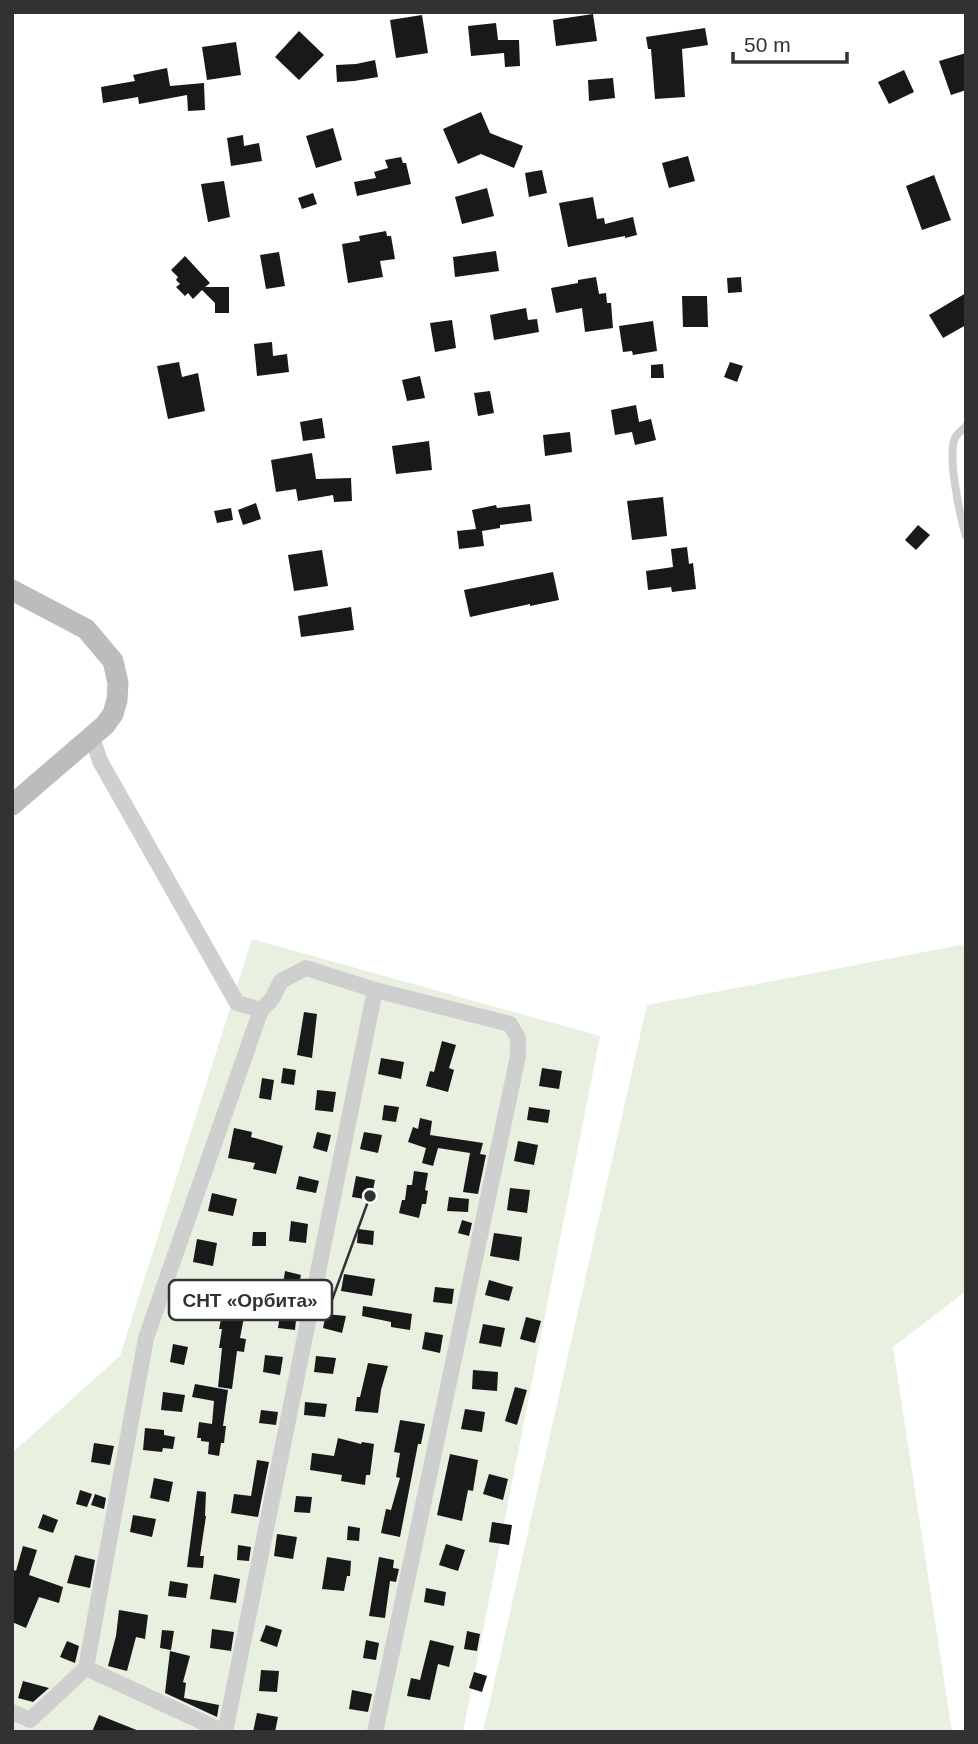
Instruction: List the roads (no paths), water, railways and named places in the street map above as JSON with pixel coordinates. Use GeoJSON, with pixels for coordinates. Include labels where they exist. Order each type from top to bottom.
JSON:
{"type":"FeatureCollection","features":[{"type":"Feature","properties":{"kind":"street"},"geometry":{"type":"LineString","coordinates":[[12,590],[86,629],[113,661],[118,683],[113,714],[105,725],[12,805]]}},
{"type":"Feature","properties":{"kind":"street"},"geometry":{"type":"LineString","coordinates":[[92,737],[100,761],[237,1003],[261,1010]]}},
{"type":"Feature","properties":{"kind":"street"},"geometry":{"type":"LineString","coordinates":[[12,1712],[30,1720],[86,1668],[146,1338],[261,1010],[272,999],[281,981],[306,968],[375,990],[510,1024],[518,1038],[518,1056],[375,1732]]}},
{"type":"Feature","properties":{"kind":"street"},"geometry":{"type":"LineString","coordinates":[[86,1668],[224,1732],[375,990]]}},
{"type":"Feature","properties":{"kind":"lane"},"geometry":{"type":"LineString","coordinates":[[966,426],[955,438],[952,456],[966,536]]}},
{"type":"Feature","properties":{"kind":"place","name":"СНТ «Орбита»"},"geometry":{"type":"Point","coordinates":[370,1196]}}]}
